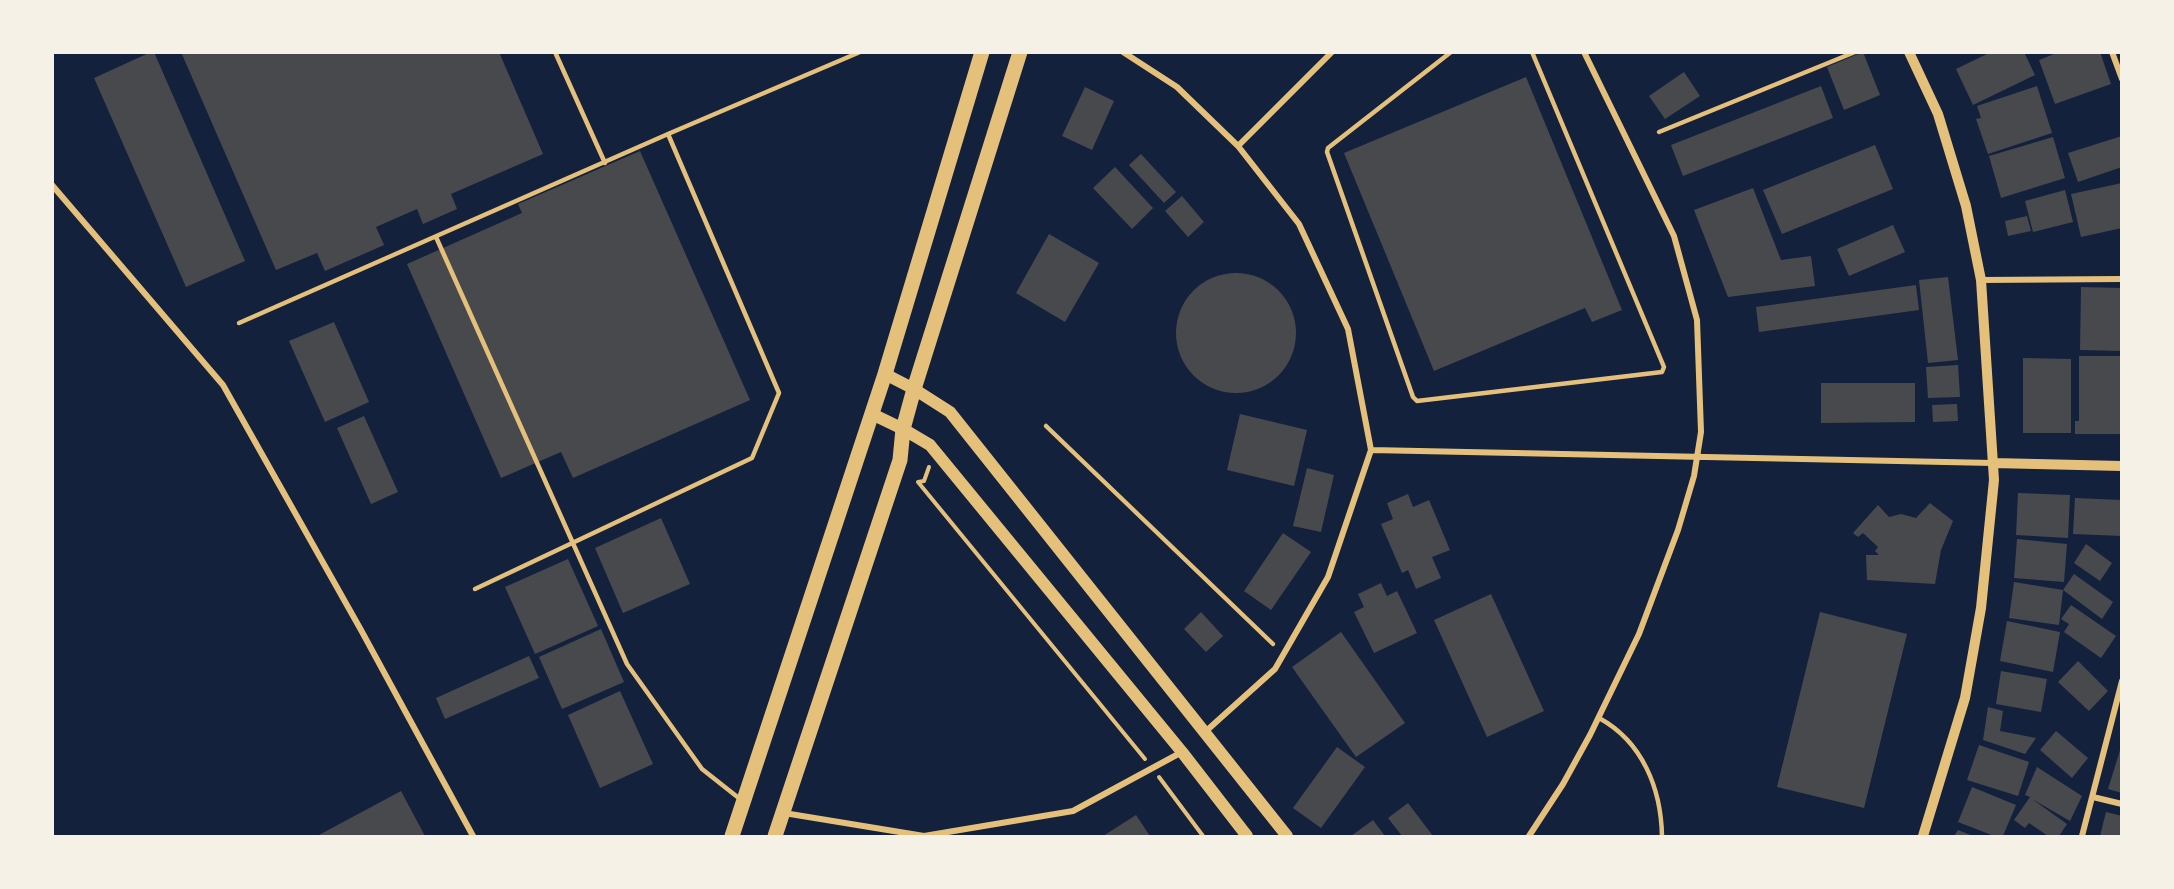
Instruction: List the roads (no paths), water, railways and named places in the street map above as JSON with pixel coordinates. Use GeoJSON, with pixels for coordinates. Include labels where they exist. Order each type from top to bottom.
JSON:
{"type":"FeatureCollection","features":[{"type":"Feature","properties":{"kind":"main road"},"geometry":{"type":"LineString","coordinates":[[732,837],[885,374],[982,52]]}},
{"type":"Feature","properties":{"kind":"main road"},"geometry":{"type":"LineString","coordinates":[[775,837],[900,460],[903,429],[914,388],[1020,52]]}},
{"type":"Feature","properties":{"kind":"main road"},"geometry":{"type":"LineString","coordinates":[[885,374],[914,388],[950,412],[1287,837]]}},
{"type":"Feature","properties":{"kind":"main road"},"geometry":{"type":"LineString","coordinates":[[872,414],[930,445],[1182,752],[1247,837]]}},
{"type":"Feature","properties":{"kind":"street"},"geometry":{"type":"LineString","coordinates":[[1123,52],[1177,87],[1238,146],[1299,224],[1348,329],[1371,450],[1328,576],[1280,661],[1275,669],[1204,733]]}},
{"type":"Feature","properties":{"kind":"street"},"geometry":{"type":"LineString","coordinates":[[1238,146],[1332,52]]}},
{"type":"Feature","properties":{"kind":"street"},"geometry":{"type":"LineString","coordinates":[[1529,837],[1563,783],[1599,717],[1639,634],[1678,530],[1694,476],[1701,432],[1698,320],[1674,236],[1584,52]]}},
{"type":"Feature","properties":{"kind":"street"},"geometry":{"type":"LineString","coordinates":[[1910,52],[1938,114],[1966,206],[1981,280],[1994,480],[1981,608],[1965,698],[1923,837]]}},
{"type":"Feature","properties":{"kind":"street"},"geometry":{"type":"LineString","coordinates":[[2112,52],[2121,79]]}},
{"type":"Feature","properties":{"kind":"street"},"geometry":{"type":"LineString","coordinates":[[52,185],[223,385],[361,630],[473,837]]}},
{"type":"Feature","properties":{"kind":"street"},"geometry":{"type":"LineString","coordinates":[[1981,280],[2121,279]]}},
{"type":"Feature","properties":{"kind":"street"},"geometry":{"type":"LineString","coordinates":[[1371,450],[2121,466]]}},
{"type":"Feature","properties":{"kind":"street"},"geometry":{"type":"LineString","coordinates":[[2082,837],[2094,797],[2121,681]]}},
{"type":"Feature","properties":{"kind":"street"},"geometry":{"type":"LineString","coordinates":[[783,813],[924,836],[1073,811],[1182,752]]}},
{"type":"Feature","properties":{"kind":"street"},"geometry":{"type":"LineString","coordinates":[[2094,797],[2121,804]]}},
{"type":"Feature","properties":{"kind":"lane"},"geometry":{"type":"LineString","coordinates":[[555,52],[605,163]]}},
{"type":"Feature","properties":{"kind":"lane"},"geometry":{"type":"LineString","coordinates":[[238,323],[860,52]]}},
{"type":"Feature","properties":{"kind":"lane"},"geometry":{"type":"LineString","coordinates":[[1451,52],[1328,147],[1327,152],[1413,397],[1417,401],[1662,372],[1664,367],[1532,52]]}},
{"type":"Feature","properties":{"kind":"lane"},"geometry":{"type":"LineString","coordinates":[[1659,132],[1855,52]]}},
{"type":"Feature","properties":{"kind":"lane"},"geometry":{"type":"LineString","coordinates":[[475,589],[752,458],[779,393],[668,134]]}},
{"type":"Feature","properties":{"kind":"lane"},"geometry":{"type":"LineString","coordinates":[[436,237],[627,664],[702,770],[744,802]]}},
{"type":"Feature","properties":{"kind":"lane"},"geometry":{"type":"LineString","coordinates":[[1046,426],[1273,644]]}},
{"type":"Feature","properties":{"kind":"lane"},"geometry":{"type":"LineString","coordinates":[[1599,717],[1632,743],[1647,765],[1659,803],[1662,837]]}}]}
